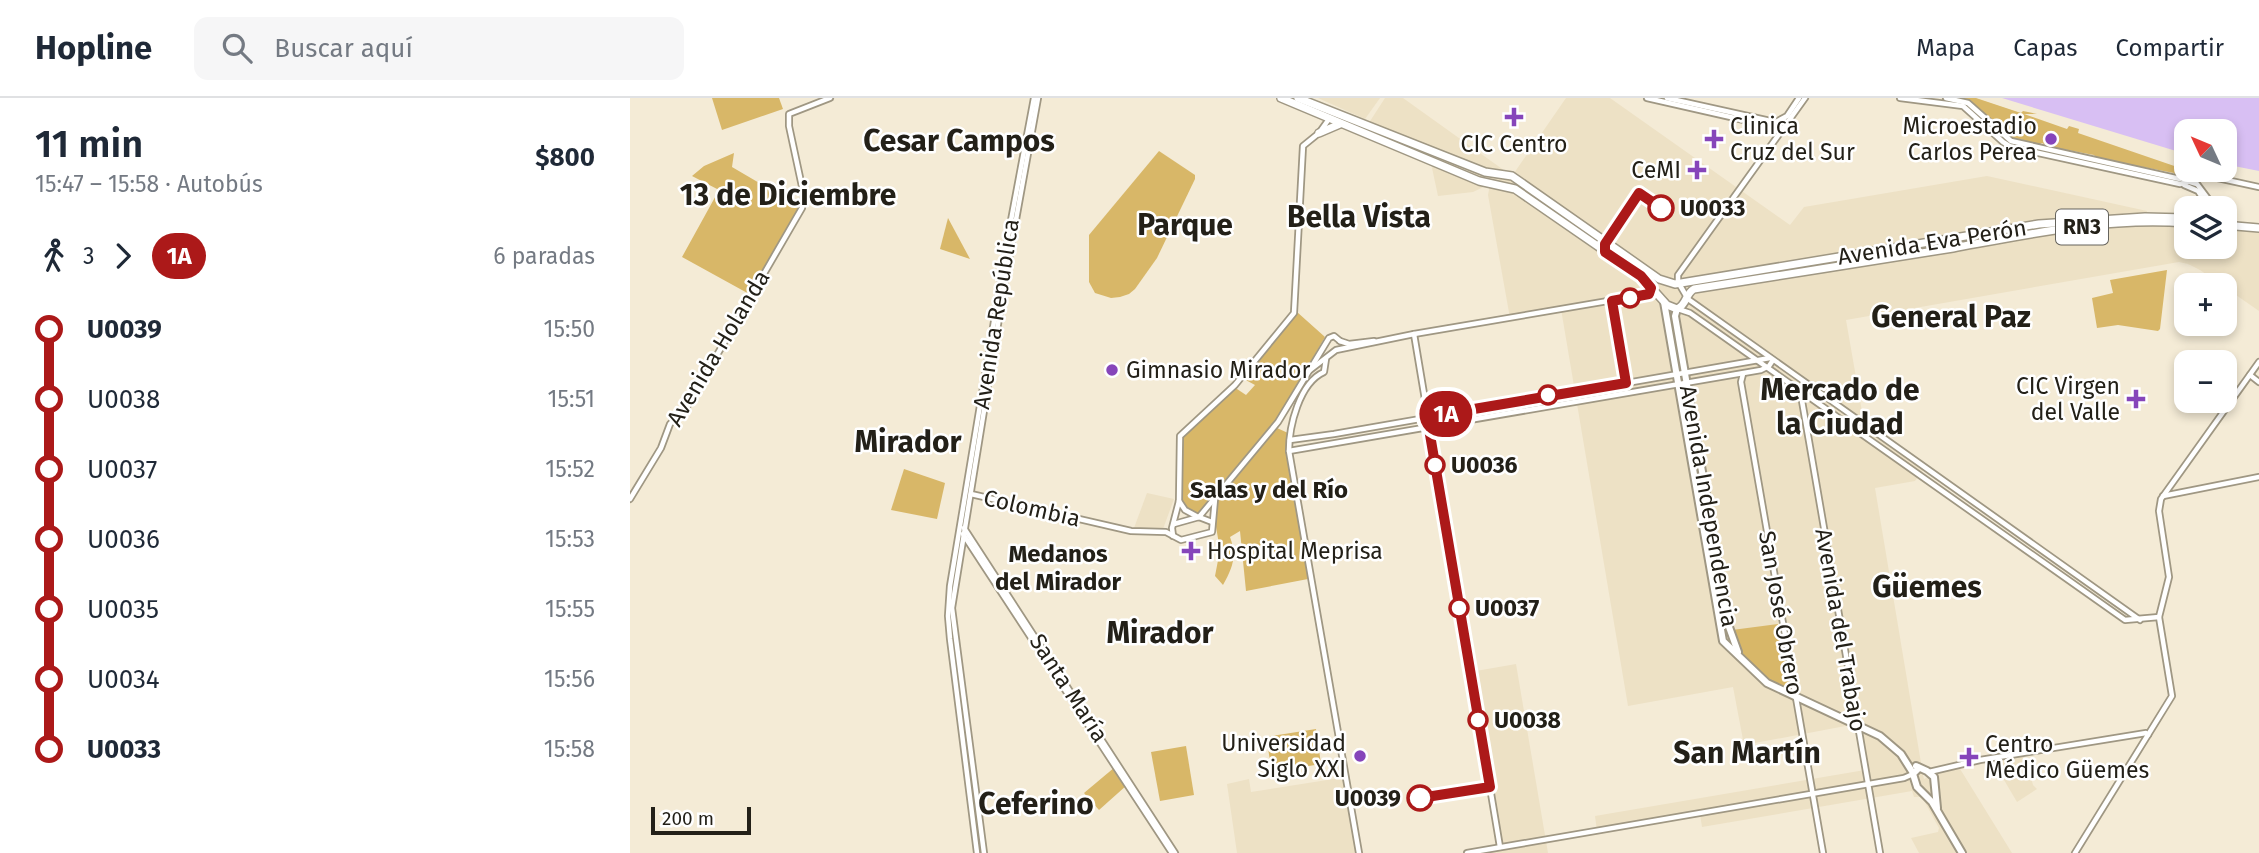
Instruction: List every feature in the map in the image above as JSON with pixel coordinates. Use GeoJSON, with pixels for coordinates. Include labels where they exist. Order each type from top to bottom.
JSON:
{"type":"FeatureCollection","features":[{"type":"Feature","properties":{"kind":"highway"},"geometry":{"type":"LineString","coordinates":[[1281,98],[1492,175],[1512,176],[1659,279],[1680,285]]}},
{"type":"Feature","properties":{"kind":"highway"},"geometry":{"type":"LineString","coordinates":[[1298,98],[1341,124],[1490,184],[1510,186],[1651,286],[1664,302],[1677,309],[1683,305],[1687,296]]}},
{"type":"Feature","properties":{"kind":"highway"},"geometry":{"type":"LineString","coordinates":[[1319,133],[1341,124]]}},
{"type":"Feature","properties":{"kind":"highway"},"geometry":{"type":"LineString","coordinates":[[1474,178],[1478,174],[1476,169]]}},
{"type":"Feature","properties":{"kind":"highway","name":"Avenida Eva Perón"},"geometry":{"type":"LineString","coordinates":[[1680,285],[2026,226],[2067,221],[2174,218]]}},
{"type":"Feature","properties":{"kind":"highway","name":"Avenida Eva Perón"},"geometry":{"type":"LineString","coordinates":[[1687,296],[1694,289],[2012,236],[2059,229],[2174,223]]}},
{"type":"Feature","properties":{"kind":"highway"},"geometry":{"type":"LineString","coordinates":[[2237,223],[2259,225]]}},
{"type":"Feature","properties":{"kind":"highway"},"geometry":{"type":"LineString","coordinates":[[2012,236],[2027,231],[2026,226]]}},
{"type":"Feature","properties":{"kind":"main road","name":"Avenida Independencia"},"geometry":{"type":"LineString","coordinates":[[1664,302],[1719,629],[1727,646],[1745,662]]}},
{"type":"Feature","properties":{"kind":"main road","name":"Avenida Independencia"},"geometry":{"type":"LineString","coordinates":[[1677,309],[1675,316],[1732,637],[1735,648],[1745,662]]}},
{"type":"Feature","properties":{"kind":"main road"},"geometry":{"type":"LineString","coordinates":[[1727,646],[1731,645],[1732,637]]}},
{"type":"Feature","properties":{"kind":"main road"},"geometry":{"type":"LineString","coordinates":[[1745,662],[1764,681],[1880,736],[1919,768],[1929,772],[1936,784],[1938,813]]}},
{"type":"Feature","properties":{"kind":"main road"},"geometry":{"type":"LineString","coordinates":[[1901,754],[1913,774],[1915,784],[1938,813],[1962,853]]}},
{"type":"Feature","properties":{"kind":"main road"},"geometry":{"type":"LineString","coordinates":[[1913,774],[1919,768]]}},
{"type":"Feature","properties":{"kind":"main road"},"geometry":{"type":"LineString","coordinates":[[1924,794],[1931,794],[1936,784]]}},
{"type":"Feature","properties":{"kind":"street","name":"Avenida Holanda"},"geometry":{"type":"LineString","coordinates":[[630,499],[661,448],[670,424],[688,405],[800,212],[804,196],[789,126],[789,114],[830,98]]}},
{"type":"Feature","properties":{"kind":"street","name":"Avenida República"},"geometry":{"type":"LineString","coordinates":[[962,530],[1036,98]]}},
{"type":"Feature","properties":{"kind":"street"},"geometry":{"type":"LineString","coordinates":[[1647,98],[1774,125],[1787,116],[1799,98]]}},
{"type":"Feature","properties":{"kind":"street"},"geometry":{"type":"LineString","coordinates":[[1667,98],[1783,128]]}},
{"type":"Feature","properties":{"kind":"street"},"geometry":{"type":"LineString","coordinates":[[1805,98],[1679,273],[1680,285],[1687,296],[2140,620]]}},
{"type":"Feature","properties":{"kind":"street"},"geometry":{"type":"LineString","coordinates":[[1900,98],[1963,106],[2011,146],[2174,181]]}},
{"type":"Feature","properties":{"kind":"street"},"geometry":{"type":"LineString","coordinates":[[1946,98],[1968,103],[2011,141],[2174,181]]}},
{"type":"Feature","properties":{"kind":"street"},"geometry":{"type":"LineString","coordinates":[[1173,536],[1179,501],[1180,436],[1235,385],[1294,313],[1303,149],[1304,144],[1319,133],[1324,113]]}},
{"type":"Feature","properties":{"kind":"street"},"geometry":{"type":"LineString","coordinates":[[2180,182],[2196,189],[2201,196]]}},
{"type":"Feature","properties":{"kind":"street"},"geometry":{"type":"LineString","coordinates":[[2192,182],[2197,184],[2206,196]]}},
{"type":"Feature","properties":{"kind":"street"},"geometry":{"type":"LineString","coordinates":[[2237,182],[2259,187]]}},
{"type":"Feature","properties":{"kind":"street"},"geometry":{"type":"LineString","coordinates":[[1173,525],[1199,517],[1215,499],[1278,422],[1332,336],[1349,344],[1411,335],[1649,294],[1651,286]]}},
{"type":"Feature","properties":{"kind":"street"},"geometry":{"type":"LineString","coordinates":[[1677,309],[1685,310],[1764,369],[1774,373],[2125,620],[2159,617]]}},
{"type":"Feature","properties":{"kind":"street"},"geometry":{"type":"LineString","coordinates":[[1326,343],[1329,349],[1335,350],[1411,335]]}},
{"type":"Feature","properties":{"kind":"street"},"geometry":{"type":"LineString","coordinates":[[1411,335],[1500,848]]}},
{"type":"Feature","properties":{"kind":"street"},"geometry":{"type":"LineString","coordinates":[[1310,370],[1324,362],[1340,341]]}},
{"type":"Feature","properties":{"kind":"street"},"geometry":{"type":"LineString","coordinates":[[1321,351],[1324,372],[1314,377],[1303,394],[1289,452],[1359,853]]}},
{"type":"Feature","properties":{"kind":"street"},"geometry":{"type":"LineString","coordinates":[[1290,440],[1772,359]]}},
{"type":"Feature","properties":{"kind":"street"},"geometry":{"type":"LineString","coordinates":[[1289,452],[1744,373],[1764,369],[1772,359]]}},
{"type":"Feature","properties":{"kind":"street"},"geometry":{"type":"LineString","coordinates":[[2075,853],[2172,696],[2159,617],[2169,577],[2159,507],[2162,496],[2259,362]]}},
{"type":"Feature","properties":{"kind":"street","name":"San José Obrero"},"geometry":{"type":"LineString","coordinates":[[1744,373],[1741,382],[1823,853]]}},
{"type":"Feature","properties":{"kind":"street"},"geometry":{"type":"LineString","coordinates":[[2250,375],[2259,382]]}},
{"type":"Feature","properties":{"kind":"street","name":"Avenida del Trabajo"},"geometry":{"type":"LineString","coordinates":[[1795,389],[1803,406],[1880,853]]}},
{"type":"Feature","properties":{"kind":"street"},"geometry":{"type":"LineString","coordinates":[[2162,496],[2259,477]]}},
{"type":"Feature","properties":{"kind":"street","name":"Colombia"},"geometry":{"type":"LineString","coordinates":[[969,493],[1138,532],[1166,532],[1181,540],[1208,534],[1213,530],[1213,523]]}},
{"type":"Feature","properties":{"kind":"street"},"geometry":{"type":"LineString","coordinates":[[1179,501],[1185,510],[1213,523],[1215,499]]}},
{"type":"Feature","properties":{"kind":"street"},"geometry":{"type":"LineString","coordinates":[[962,530],[950,586],[948,616],[977,853]]}},
{"type":"Feature","properties":{"kind":"street"},"geometry":{"type":"LineString","coordinates":[[962,530],[952,616],[984,853]]}},
{"type":"Feature","properties":{"kind":"street","name":"Santa María"},"geometry":{"type":"LineString","coordinates":[[962,530],[1173,853]]}},
{"type":"Feature","properties":{"kind":"street"},"geometry":{"type":"LineString","coordinates":[[1929,772],[2112,737],[2146,733],[2148,735]]}},
{"type":"Feature","properties":{"kind":"street"},"geometry":{"type":"LineString","coordinates":[[1936,784],[1937,774],[1946,767]]}},
{"type":"Feature","properties":{"kind":"street"},"geometry":{"type":"LineString","coordinates":[[1904,778],[1913,774]]}},
{"type":"Feature","properties":{"kind":"street"},"geometry":{"type":"LineString","coordinates":[[1468,853],[1868,783],[1909,778],[1915,784]]}},
{"type":"Feature","properties":{"kind":"shaded area"},"geometry":{"type":"Polygon","coordinates":[[[712,98],[779,98],[783,109],[722,130],[712,98]]]}},
{"type":"Feature","properties":{"kind":"shaded area"},"geometry":{"type":"Polygon","coordinates":[[[1318,98],[1380,98],[1365,119],[1318,98]]]}},
{"type":"Feature","properties":{"kind":"shaded area"},"geometry":{"type":"Polygon","coordinates":[[[1385,98],[1403,98],[1512,176],[1566,98],[1610,98],[1790,225],[1804,207],[1987,176],[2147,211],[2146,217],[2174,218],[2174,259],[2237,259],[2237,221],[2259,223],[2259,311],[2237,296],[2237,273],[2204,273],[2179,262],[1846,320],[1864,423],[1925,468],[1915,481],[1875,488],[1924,779],[1957,764],[2012,853],[1919,853],[1911,838],[1938,832],[1939,828],[1922,797],[1914,797],[1912,791],[1702,827],[1700,814],[1597,831],[1595,816],[1865,770],[1856,724],[1744,745],[1733,687],[1628,706],[1561,309],[1510,318],[1488,195],[1490,184],[1473,192],[1438,196],[1432,168],[1434,162],[1363,132],[1385,98]]]}},
{"type":"Feature","properties":{"kind":"shaded area"},"geometry":{"type":"Polygon","coordinates":[[[1961,98],[1976,98],[2021,113],[2023,111],[2037,114],[2024,114],[2067,129],[2069,126],[2079,129],[2078,133],[2174,166],[2174,173],[2054,149],[2042,143],[2038,145],[2010,139],[1992,119],[1961,98]]]}},
{"type":"Feature","properties":{"kind":"shaded area"},"geometry":{"type":"Polygon","coordinates":[[[2002,98],[2259,98],[2259,171],[2237,167],[2237,119],[2174,119],[2174,150],[2002,98]]]}},
{"type":"Feature","properties":{"kind":"shaded area"},"geometry":{"type":"Polygon","coordinates":[[[1159,151],[1195,175],[1195,179],[1157,258],[1135,289],[1129,294],[1111,298],[1095,293],[1089,282],[1089,235],[1159,151]]]}},
{"type":"Feature","properties":{"kind":"shaded area"},"geometry":{"type":"Polygon","coordinates":[[[734,153],[732,167],[802,208],[751,295],[682,257],[719,190],[692,176],[704,166],[734,153]]]}},
{"type":"Feature","properties":{"kind":"shaded area"},"geometry":{"type":"Polygon","coordinates":[[[948,218],[970,259],[940,249],[948,218]]]}},
{"type":"Feature","properties":{"kind":"shaded area"},"geometry":{"type":"Polygon","coordinates":[[[2167,270],[2158,331],[2118,325],[2097,328],[2092,298],[2113,293],[2110,280],[2167,270]]]}},
{"type":"Feature","properties":{"kind":"shaded area"},"geometry":{"type":"Polygon","coordinates":[[[1297,312],[1325,337],[1278,418],[1200,513],[1193,513],[1184,506],[1182,498],[1183,434],[1234,387],[1246,395],[1255,385],[1242,378],[1297,312]]]}},
{"type":"Feature","properties":{"kind":"shaded area"},"geometry":{"type":"Polygon","coordinates":[[[1277,428],[1288,433],[1287,458],[1308,579],[1246,591],[1240,531],[1230,537],[1233,561],[1223,585],[1215,576],[1220,550],[1214,515],[1218,500],[1277,428]]]}},
{"type":"Feature","properties":{"kind":"shaded area"},"geometry":{"type":"Polygon","coordinates":[[[904,469],[945,483],[937,519],[891,510],[904,469]]]}},
{"type":"Feature","properties":{"kind":"shaded area"},"geometry":{"type":"Polygon","coordinates":[[[1147,493],[1174,499],[1163,529],[1134,528],[1147,493]]]}},
{"type":"Feature","properties":{"kind":"shaded area"},"geometry":{"type":"Polygon","coordinates":[[[1778,624],[1791,685],[1788,691],[1753,667],[1732,630],[1778,624]]]}},
{"type":"Feature","properties":{"kind":"shaded area"},"geometry":{"type":"Polygon","coordinates":[[[1516,664],[1548,853],[1467,853],[1500,848],[1470,672],[1516,664]]]}},
{"type":"Feature","properties":{"kind":"shaded area"},"geometry":{"type":"Polygon","coordinates":[[[1316,729],[1321,764],[1272,772],[1266,737],[1316,729]]]}},
{"type":"Feature","properties":{"kind":"shaded area"},"geometry":{"type":"Polygon","coordinates":[[[1186,746],[1194,795],[1160,801],[1151,752],[1186,746]]]}},
{"type":"Feature","properties":{"kind":"shaded area"},"geometry":{"type":"Polygon","coordinates":[[[2025,756],[2033,785],[2037,789],[2017,802],[1994,763],[2025,756]]]}},
{"type":"Feature","properties":{"kind":"shaded area"},"geometry":{"type":"Polygon","coordinates":[[[1115,767],[1127,785],[1099,810],[1084,793],[1115,767]]]}},
{"type":"Feature","properties":{"kind":"shaded area"},"geometry":{"type":"Polygon","coordinates":[[[1346,777],[1359,853],[1237,853],[1227,784],[1249,779],[1251,792],[1346,777]]]}},
{"type":"Feature","properties":{"kind":"bus line","name":"1A"},"geometry":{"type":"LineString","coordinates":[[1420,798],[1490,787],[1427,417],[1626,383],[1612,301],[1649,294],[1651,286],[1605,252],[1605,244],[1639,193],[1661,208]]}},
{"type":"Feature","properties":{"kind":"place","name":"CIC Centro"},"geometry":{"type":"Point","coordinates":[1514,117]}},
{"type":"Feature","properties":{"kind":"place","name":"Clinica Cruz del Sur"},"geometry":{"type":"Point","coordinates":[1714,139]}},
{"type":"Feature","properties":{"kind":"place","name":"Microestadio Carlos Perea"},"geometry":{"type":"Point","coordinates":[2051,139]}},
{"type":"Feature","properties":{"kind":"place","name":"CeMI"},"geometry":{"type":"Point","coordinates":[1697,170]}},
{"type":"Feature","properties":{"kind":"place","name":"U0033"},"geometry":{"type":"Point","coordinates":[1661,208]}},
{"type":"Feature","properties":{"kind":"place","name":"Gimnasio Mirador"},"geometry":{"type":"Point","coordinates":[1112,370]}},
{"type":"Feature","properties":{"kind":"place","name":"CIC Virgen del Valle"},"geometry":{"type":"Point","coordinates":[2136,399]}},
{"type":"Feature","properties":{"kind":"place","name":"U0036"},"geometry":{"type":"Point","coordinates":[1435,465]}},
{"type":"Feature","properties":{"kind":"place","name":"Hospital Meprisa"},"geometry":{"type":"Point","coordinates":[1191,551]}},
{"type":"Feature","properties":{"kind":"place","name":"U0037"},"geometry":{"type":"Point","coordinates":[1459,608]}},
{"type":"Feature","properties":{"kind":"place","name":"U0038"},"geometry":{"type":"Point","coordinates":[1478,720]}},
{"type":"Feature","properties":{"kind":"place","name":"Universidad Siglo XXI"},"geometry":{"type":"Point","coordinates":[1360,756]}},
{"type":"Feature","properties":{"kind":"place","name":"Centro Médico Güemes"},"geometry":{"type":"Point","coordinates":[1969,757]}},
{"type":"Feature","properties":{"kind":"place","name":"U0039"},"geometry":{"type":"Point","coordinates":[1420,798]}},
{"type":"Feature","properties":{"kind":"district","name":"Cesar Campos"},"geometry":{"type":"Point","coordinates":[959,141]}},
{"type":"Feature","properties":{"kind":"district","name":"13 de Diciembre"},"geometry":{"type":"Point","coordinates":[788,195]}},
{"type":"Feature","properties":{"kind":"district","name":"Bella Vista"},"geometry":{"type":"Point","coordinates":[1359,217]}},
{"type":"Feature","properties":{"kind":"district","name":"Parque"},"geometry":{"type":"Point","coordinates":[1185,225]}},
{"type":"Feature","properties":{"kind":"district","name":"General Paz"},"geometry":{"type":"Point","coordinates":[1951,317]}},
{"type":"Feature","properties":{"kind":"district","name":"Mercado de la Ciudad"},"geometry":{"type":"Point","coordinates":[1840,407]}},
{"type":"Feature","properties":{"kind":"district","name":"Mirador"},"geometry":{"type":"Point","coordinates":[908,442]}},
{"type":"Feature","properties":{"kind":"district","name":"Salas y del Río"},"geometry":{"type":"Point","coordinates":[1269,490]}},
{"type":"Feature","properties":{"kind":"district","name":"Medanos del Mirador"},"geometry":{"type":"Point","coordinates":[1058,568]}},
{"type":"Feature","properties":{"kind":"district","name":"Güemes"},"geometry":{"type":"Point","coordinates":[1927,587]}},
{"type":"Feature","properties":{"kind":"district","name":"Mirador"},"geometry":{"type":"Point","coordinates":[1160,633]}},
{"type":"Feature","properties":{"kind":"district","name":"San Martín"},"geometry":{"type":"Point","coordinates":[1747,753]}},
{"type":"Feature","properties":{"kind":"district","name":"Ceferino"},"geometry":{"type":"Point","coordinates":[1036,804]}}]}
